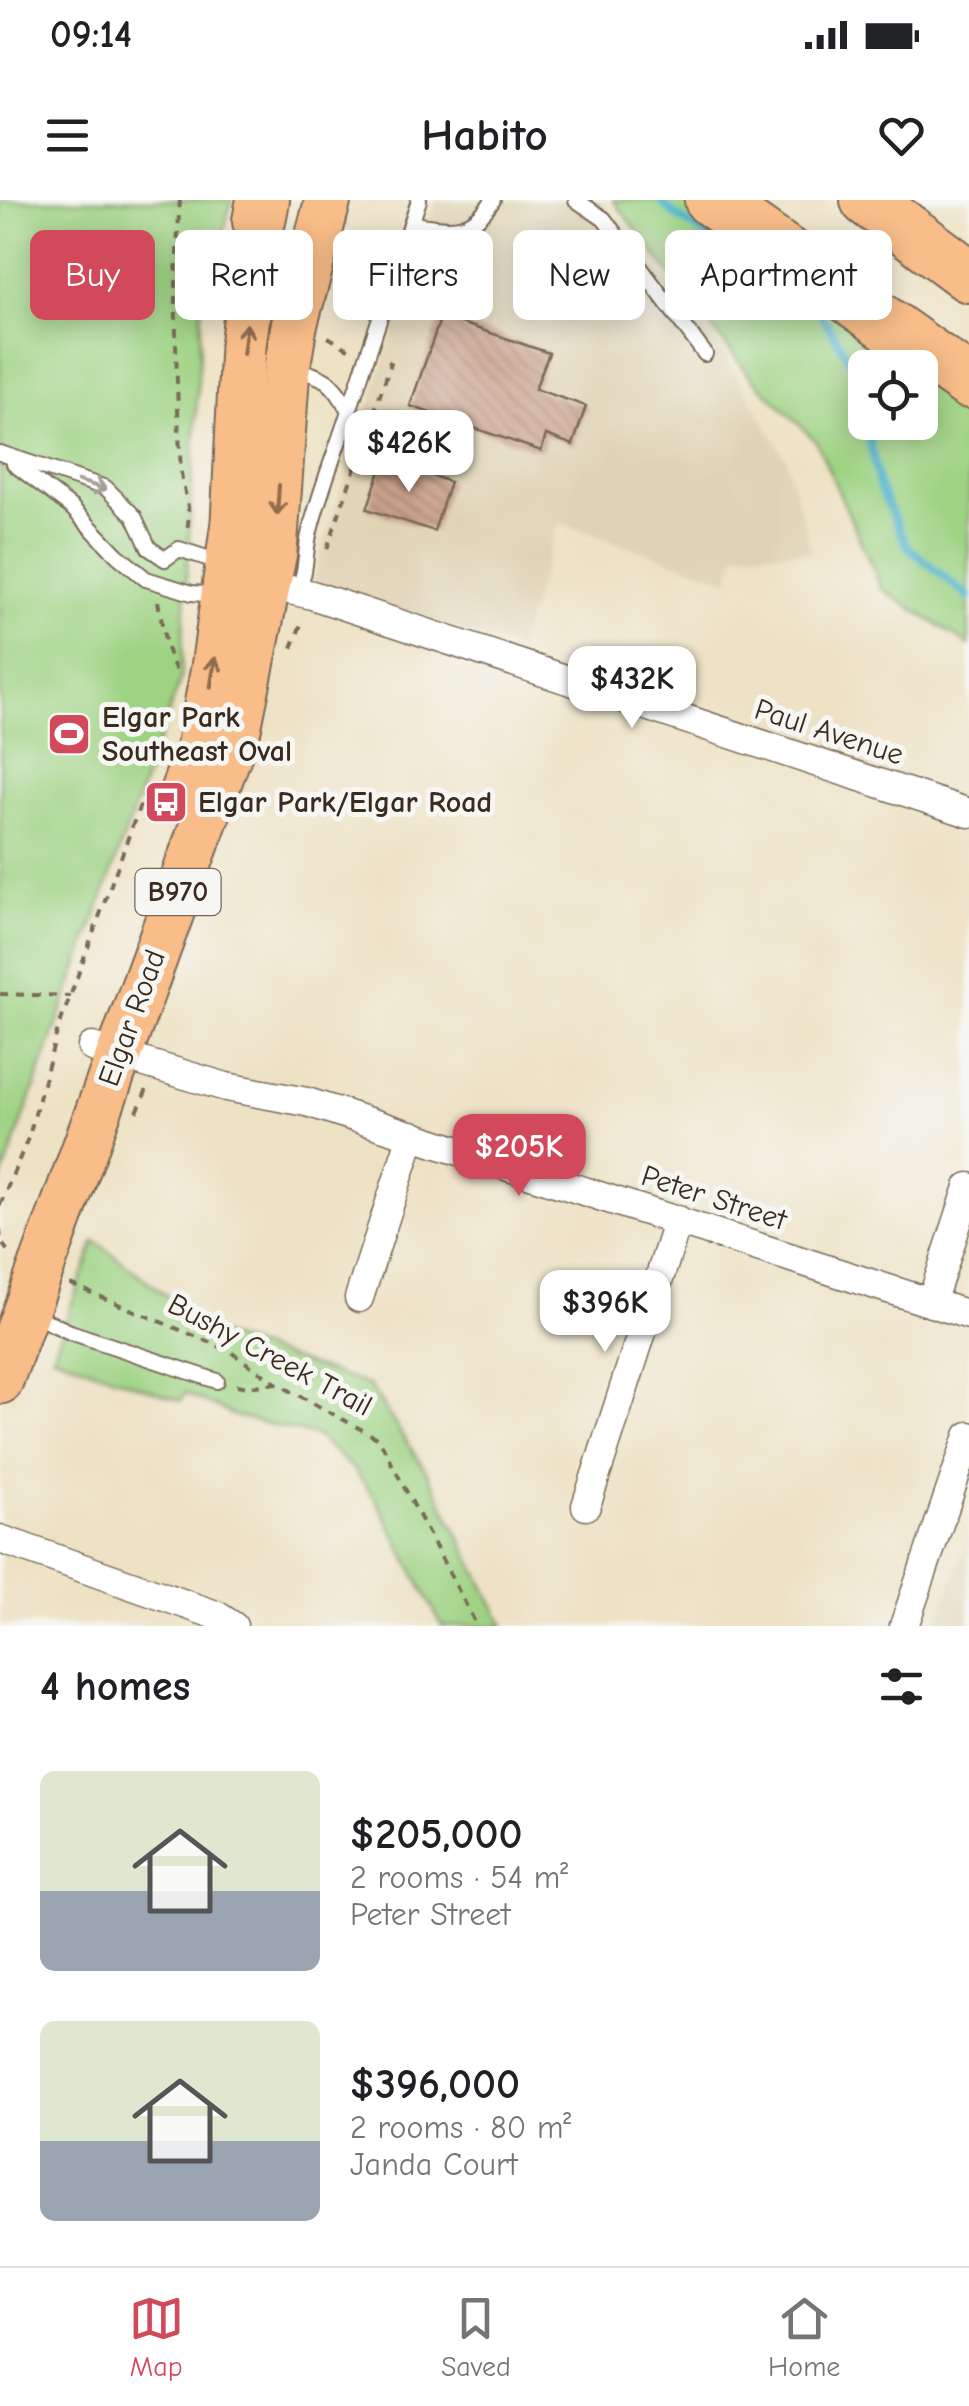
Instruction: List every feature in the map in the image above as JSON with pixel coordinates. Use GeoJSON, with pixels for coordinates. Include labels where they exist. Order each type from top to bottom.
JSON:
{"type":"FeatureCollection","features":[{"type":"Feature","properties":{"kind":"highway"},"geometry":{"type":"LineString","coordinates":[[711,200],[969,382]]}},
{"type":"Feature","properties":{"kind":"highway"},"geometry":{"type":"LineString","coordinates":[[866,200],[969,276]]}},
{"type":"Feature","properties":{"kind":"main road","name":"Elgar Road"},"geometry":{"type":"LineString","coordinates":[[0,1381],[6,1295],[296,586],[274,552],[287,368],[308,268],[328,200]]}},
{"type":"Feature","properties":{"kind":"main road","name":"Elgar Road"},"geometry":{"type":"LineString","coordinates":[[105,1051],[198,748],[214,668],[236,494],[243,346],[263,207]]}},
{"type":"Feature","properties":{"kind":"main road","name":"Elgar Road"},"geometry":{"type":"LineString","coordinates":[[236,494],[254,452],[261,394],[266,383],[287,368]]}},
{"type":"Feature","properties":{"kind":"main road"},"geometry":{"type":"LineString","coordinates":[[225,580],[296,586]]}},
{"type":"Feature","properties":{"kind":"street","name":"Paul Avenue"},"geometry":{"type":"LineString","coordinates":[[296,586],[969,812]]}},
{"type":"Feature","properties":{"kind":"street","name":"Peter Street"},"geometry":{"type":"LineString","coordinates":[[105,1051],[226,1087],[306,1102],[969,1315]]}},
{"type":"Feature","properties":{"kind":"street"},"geometry":{"type":"LineString","coordinates":[[359,1298],[412,1136]]}},
{"type":"Feature","properties":{"kind":"street"},"geometry":{"type":"LineString","coordinates":[[932,1303],[969,1188]]}},
{"type":"Feature","properties":{"kind":"street"},"geometry":{"type":"LineString","coordinates":[[586,1506],[678,1220]]}},
{"type":"Feature","properties":{"kind":"street"},"geometry":{"type":"LineString","coordinates":[[904,1626],[969,1436]]}},
{"type":"Feature","properties":{"kind":"street"},"geometry":{"type":"LineString","coordinates":[[0,1539],[216,1614],[233,1626]]}},
{"type":"Feature","properties":{"kind":"lane"},"geometry":{"type":"LineString","coordinates":[[296,586],[314,516],[418,200]]}},
{"type":"Feature","properties":{"kind":"lane"},"geometry":{"type":"LineString","coordinates":[[410,224],[467,226],[476,222],[493,200]]}},
{"type":"Feature","properties":{"kind":"lane"},"geometry":{"type":"LineString","coordinates":[[576,200],[604,219],[705,354]]}},
{"type":"Feature","properties":{"kind":"lane"},"geometry":{"type":"LineString","coordinates":[[287,368],[322,375],[339,392],[349,411]]}},
{"type":"Feature","properties":{"kind":"lane"},"geometry":{"type":"LineString","coordinates":[[0,453],[106,488],[125,504],[156,555],[165,559],[179,549],[225,580]]}},
{"type":"Feature","properties":{"kind":"lane"},"geometry":{"type":"LineString","coordinates":[[0,453],[72,508],[117,555],[146,578],[192,593],[225,580]]}},
{"type":"Feature","properties":{"kind":"lane"},"geometry":{"type":"LineString","coordinates":[[6,1295],[70,1332],[217,1381]]}},
{"type":"Feature","properties":{"kind":"path"},"geometry":{"type":"LineString","coordinates":[[179,549],[190,515],[182,473],[174,352],[180,200]]}},
{"type":"Feature","properties":{"kind":"path"},"geometry":{"type":"LineString","coordinates":[[165,586],[157,602],[166,646],[182,688]]}},
{"type":"Feature","properties":{"kind":"path"},"geometry":{"type":"LineString","coordinates":[[290,654],[296,586]]}},
{"type":"Feature","properties":{"kind":"path"},"geometry":{"type":"LineString","coordinates":[[0,1205],[30,1136],[57,1032],[150,779]]}},
{"type":"Feature","properties":{"kind":"path"},"geometry":{"type":"LineString","coordinates":[[0,994],[70,996]]}},
{"type":"Feature","properties":{"kind":"path"},"geometry":{"type":"LineString","coordinates":[[0,1229],[6,1295]]}},
{"type":"Feature","properties":{"kind":"path","name":"Bushy Creek Trail"},"geometry":{"type":"LineString","coordinates":[[74,1269],[70,1286],[226,1349],[276,1384],[379,1438],[476,1626]]}},
{"type":"Feature","properties":{"kind":"path"},"geometry":{"type":"LineString","coordinates":[[217,1381],[248,1387],[276,1384]]}},
{"type":"Feature","properties":{"kind":"shaded area"},"geometry":{"type":"Polygon","coordinates":[[[437,200],[600,200],[624,230],[513,230],[513,320],[645,320],[645,256],[665,280],[665,320],[697,320],[720,348],[786,459],[812,552],[737,552],[729,580],[559,523],[517,649],[311,584],[398,320],[493,320],[493,230],[427,230],[437,200]]]}},
{"type":"Feature","properties":{"kind":"shaded area"},"geometry":{"type":"Polygon","coordinates":[[[969,1534],[969,1626],[936,1626],[969,1534]]]}},
{"type":"Feature","properties":{"kind":"green space"},"geometry":{"type":"Polygon","coordinates":[[[0,200],[232,200],[224,230],[175,230],[175,320],[201,320],[181,678],[0,1184],[0,200]]]}},
{"type":"Feature","properties":{"kind":"green space"},"geometry":{"type":"Polygon","coordinates":[[[613,200],[711,200],[758,230],[665,230],[665,267],[645,241],[645,230],[636,230],[613,200]]]}},
{"type":"Feature","properties":{"kind":"green space"},"geometry":{"type":"Polygon","coordinates":[[[892,315],[969,364],[969,645],[882,589],[816,441],[750,376],[706,320],[892,320],[892,315]]]}},
{"type":"Feature","properties":{"kind":"green space"},"geometry":{"type":"Polygon","coordinates":[[[95,1241],[217,1334],[369,1385],[429,1476],[504,1626],[442,1626],[377,1501],[354,1470],[317,1436],[235,1416],[185,1393],[181,1401],[53,1355],[95,1241]]]}},
{"type":"Feature","properties":{"kind":"building"},"geometry":{"type":"Polygon","coordinates":[[[440,320],[453,320],[549,353],[535,389],[586,406],[573,445],[546,435],[541,451],[410,406],[440,320]]]}},
{"type":"Feature","properties":{"kind":"building"},"geometry":{"type":"Polygon","coordinates":[[[384,459],[450,482],[434,531],[367,509],[384,459]]]}},
{"type":"Feature","properties":{"kind":"waterway"},"geometry":{"type":"LineString","coordinates":[[659,200],[676,216],[815,305],[848,357]]}},
{"type":"Feature","properties":{"kind":"waterway"},"geometry":{"type":"LineString","coordinates":[[870,440],[879,486],[907,546],[969,597]]}},
{"type":"Feature","properties":{"kind":"place","name":"Elgar Park Southeast Oval"},"geometry":{"type":"Point","coordinates":[69,734]}},
{"type":"Feature","properties":{"kind":"place","name":"Elgar Park/Elgar Road"},"geometry":{"type":"Point","coordinates":[166,802]}}]}
